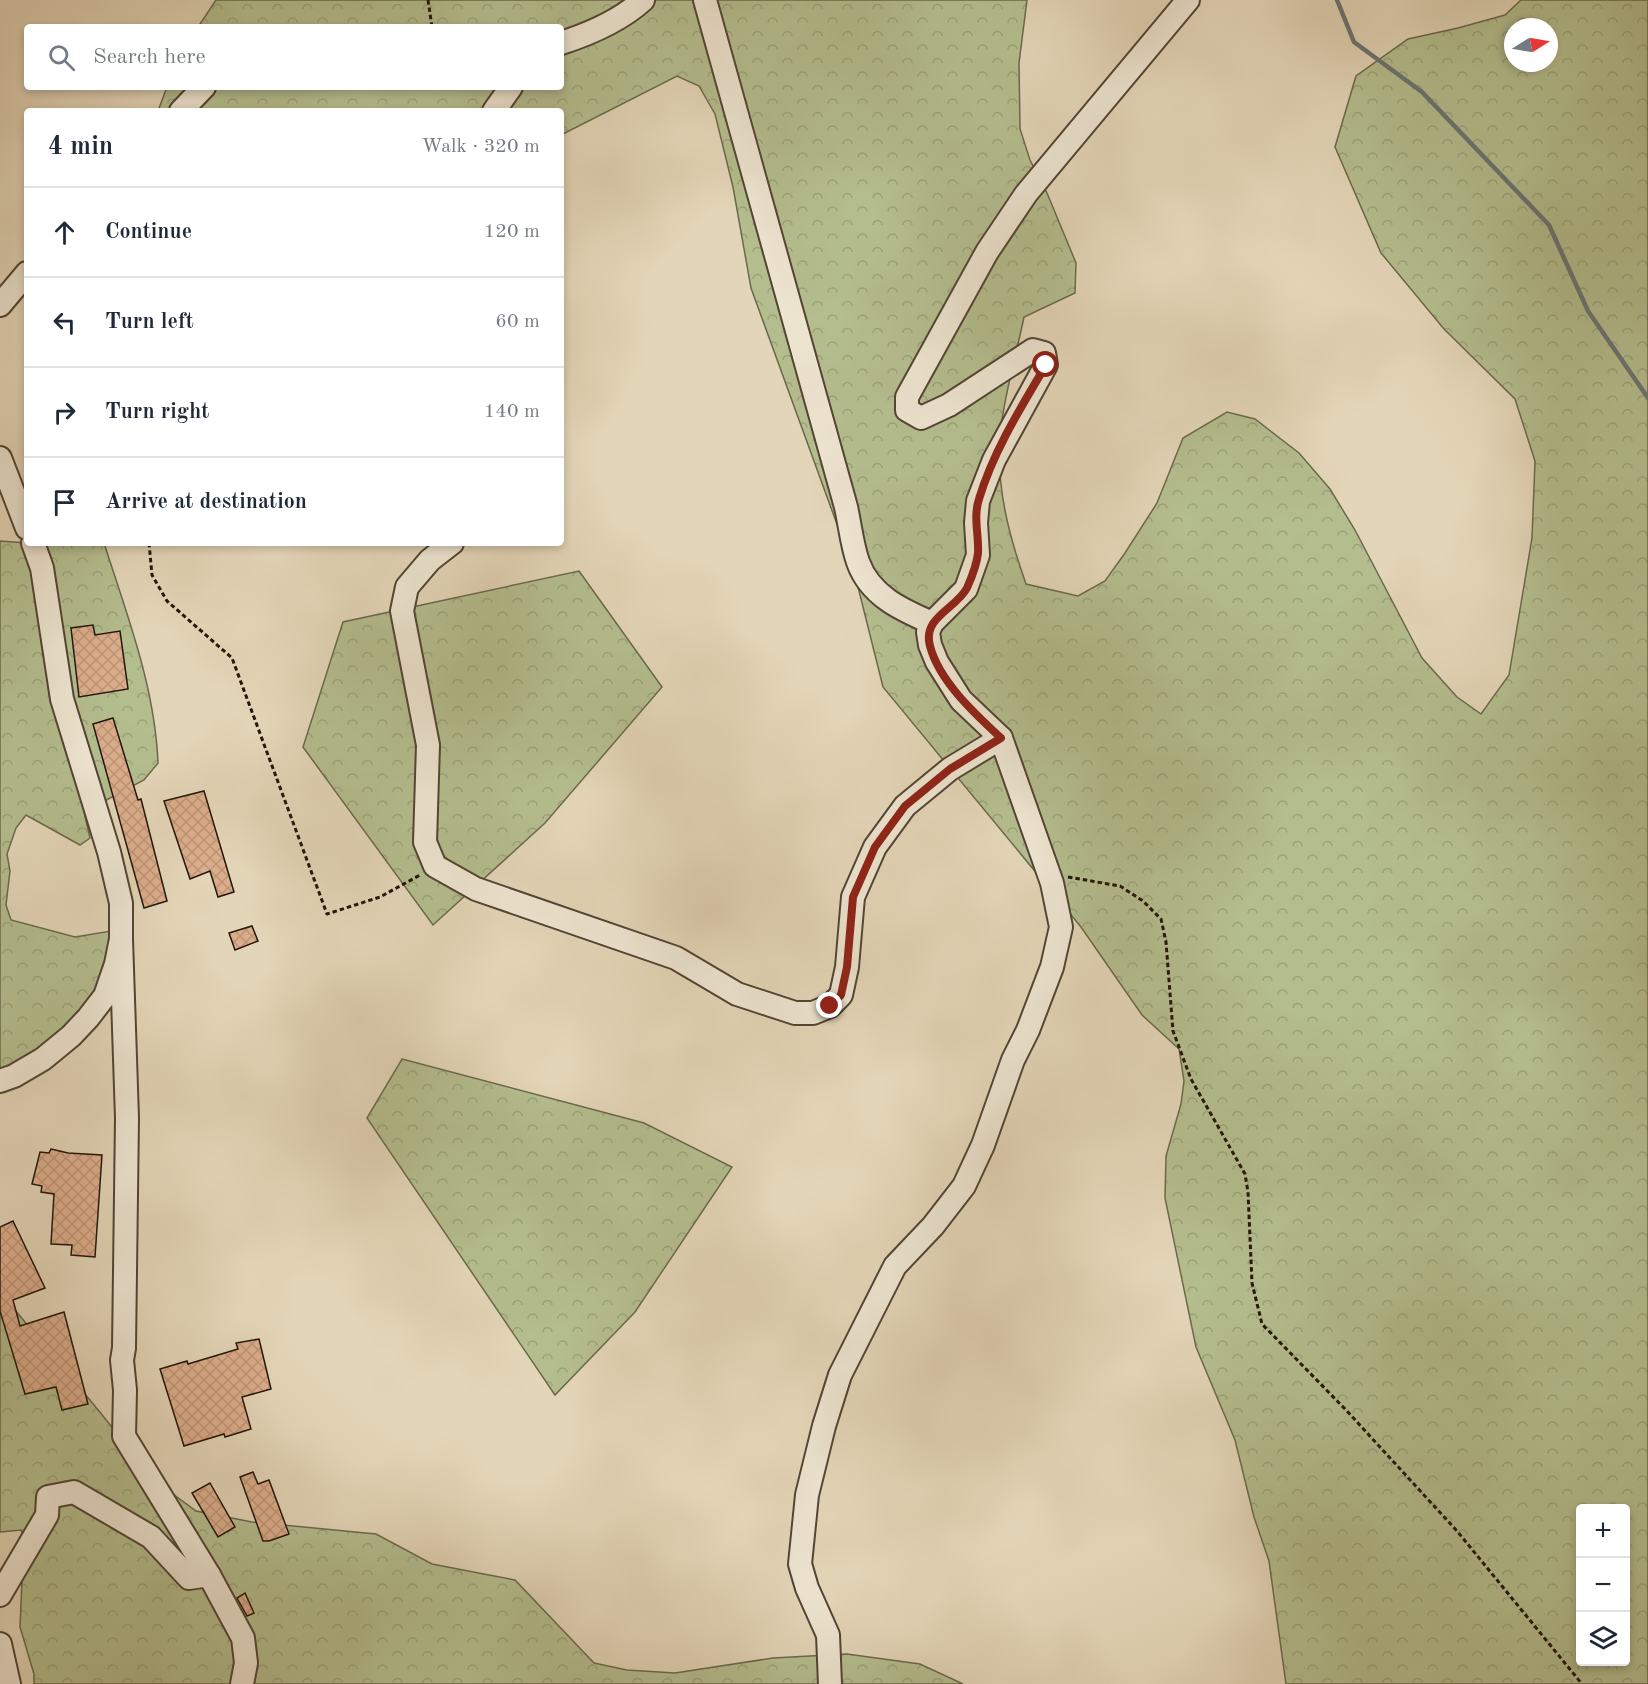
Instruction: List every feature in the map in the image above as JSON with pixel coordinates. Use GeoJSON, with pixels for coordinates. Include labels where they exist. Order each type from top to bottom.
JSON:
{"type":"FeatureCollection","features":[{"type":"Feature","properties":{"kind":"street"},"geometry":{"type":"LineString","coordinates":[[564,42],[607,24],[636,7],[643,0]]}},
{"type":"Feature","properties":{"kind":"street"},"geometry":{"type":"LineString","coordinates":[[705,0],[846,507],[858,563],[872,588],[887,600],[933,623]]}},
{"type":"Feature","properties":{"kind":"street"},"geometry":{"type":"LineString","coordinates":[[830,1684],[828,1635],[807,1588],[800,1564],[807,1495],[824,1426],[840,1375],[895,1266],[933,1226],[964,1186],[983,1145],[1013,1060],[1028,1030],[1052,967],[1061,927],[1052,883],[1001,738],[961,700],[937,662],[930,645],[928,632],[933,623],[966,590],[978,555],[976,523],[978,501],[994,460],[1046,365],[1044,353],[1034,350],[949,405],[921,418],[907,410],[907,398],[987,252],[1026,194],[1188,0]]}},
{"type":"Feature","properties":{"kind":"street"},"geometry":{"type":"LineString","coordinates":[[183,108],[201,90]]}},
{"type":"Feature","properties":{"kind":"street"},"geometry":{"type":"LineString","coordinates":[[496,108],[509,90]]}},
{"type":"Feature","properties":{"kind":"street"},"geometry":{"type":"LineString","coordinates":[[0,305],[24,277]]}},
{"type":"Feature","properties":{"kind":"street"},"geometry":{"type":"LineString","coordinates":[[0,458],[24,520]]}},
{"type":"Feature","properties":{"kind":"street"},"geometry":{"type":"LineString","coordinates":[[34,546],[42,568],[62,699],[109,852],[121,903],[127,1118],[122,1360],[125,1390],[124,1436],[209,1575],[243,1638],[246,1663],[242,1684]]}},
{"type":"Feature","properties":{"kind":"street"},"geometry":{"type":"LineString","coordinates":[[448,546],[430,560],[407,587],[402,611],[428,745],[425,842],[435,866],[476,889],[676,958],[737,994],[795,1013],[813,1012],[830,1006],[841,995],[847,967],[853,897],[875,847],[905,806],[950,769],[1001,738]]}},
{"type":"Feature","properties":{"kind":"street"},"geometry":{"type":"LineString","coordinates":[[0,1081],[14,1076],[43,1059],[71,1036],[88,1018],[105,996],[116,964],[121,939]]}},
{"type":"Feature","properties":{"kind":"street"},"geometry":{"type":"LineString","coordinates":[[0,1595],[47,1515],[48,1497],[74,1492],[151,1537],[189,1578],[209,1575]]}},
{"type":"Feature","properties":{"kind":"street"},"geometry":{"type":"LineString","coordinates":[[0,1644],[9,1684]]}},
{"type":"Feature","properties":{"kind":"path"},"geometry":{"type":"LineString","coordinates":[[428,0],[432,24]]}},
{"type":"Feature","properties":{"kind":"path"},"geometry":{"type":"LineString","coordinates":[[149,546],[153,575],[167,602],[232,658],[327,914],[380,897],[435,866]]}},
{"type":"Feature","properties":{"kind":"path"},"geometry":{"type":"LineString","coordinates":[[1048,874],[1120,886],[1143,901],[1161,919],[1166,942],[1173,1031],[1191,1079],[1245,1174],[1248,1192],[1252,1283],[1262,1324],[1346,1410],[1456,1531],[1582,1684]]}},
{"type":"Feature","properties":{"kind":"green space"},"geometry":{"type":"Polygon","coordinates":[[[216,0],[1027,0],[1019,63],[1020,129],[1030,160],[1047,193],[1076,263],[1075,293],[1024,317],[1002,420],[999,454],[1002,492],[1009,529],[1026,584],[1078,596],[1105,581],[1157,503],[1183,438],[1227,412],[1255,419],[1299,453],[1330,489],[1355,530],[1422,658],[1457,697],[1481,714],[1509,675],[1532,538],[1535,461],[1515,399],[1444,329],[1381,253],[1335,147],[1356,76],[1408,39],[1505,15],[1521,0],[1648,0],[1648,1684],[1286,1684],[1269,1561],[1254,1517],[1235,1440],[1196,1347],[1165,1198],[1166,1156],[1181,1104],[1184,1081],[1179,1049],[1142,1015],[1081,927],[883,687],[854,571],[751,288],[733,187],[715,114],[699,86],[677,76],[564,133],[564,108],[159,108],[166,90],[564,90],[564,24],[200,24],[216,0]]]}},
{"type":"Feature","properties":{"kind":"green space"},"geometry":{"type":"Polygon","coordinates":[[[0,541],[24,543],[24,546],[105,546],[146,679],[156,735],[158,763],[144,780],[84,812],[90,838],[80,845],[26,815],[16,828],[7,854],[10,871],[6,905],[11,920],[75,937],[111,931],[114,941],[95,992],[78,1016],[34,1053],[0,1070],[0,541]]]}},
{"type":"Feature","properties":{"kind":"green space"},"geometry":{"type":"Polygon","coordinates":[[[579,571],[662,687],[545,823],[433,925],[303,747],[343,622],[579,571]]]}},
{"type":"Feature","properties":{"kind":"green space"},"geometry":{"type":"Polygon","coordinates":[[[402,1059],[644,1123],[732,1167],[635,1312],[555,1395],[367,1118],[402,1059]]]}},
{"type":"Feature","properties":{"kind":"green space"},"geometry":{"type":"Polygon","coordinates":[[[0,1292],[154,1480],[196,1511],[252,1522],[376,1534],[432,1564],[515,1580],[594,1663],[627,1670],[675,1673],[773,1658],[847,1654],[920,1664],[963,1684],[34,1684],[34,1674],[20,1627],[22,1580],[29,1554],[21,1530],[0,1532],[0,1292]]]}},
{"type":"Feature","properties":{"kind":"building"},"geometry":{"type":"Polygon","coordinates":[[[93,625],[95,635],[120,631],[128,689],[79,697],[71,628],[93,625]]]}},
{"type":"Feature","properties":{"kind":"building"},"geometry":{"type":"Polygon","coordinates":[[[113,718],[138,800],[141,799],[167,901],[144,908],[93,724],[113,718]]]}},
{"type":"Feature","properties":{"kind":"building"},"geometry":{"type":"Polygon","coordinates":[[[204,791],[234,892],[218,897],[210,871],[190,879],[164,801],[204,791]]]}},
{"type":"Feature","properties":{"kind":"building"},"geometry":{"type":"Polygon","coordinates":[[[252,926],[258,941],[235,950],[229,933],[252,926]]]}},
{"type":"Feature","properties":{"kind":"building"},"geometry":{"type":"Polygon","coordinates":[[[51,1149],[68,1153],[102,1155],[95,1257],[71,1255],[72,1245],[51,1244],[54,1194],[41,1192],[42,1186],[32,1184],[40,1152],[49,1153],[51,1149]]]}},
{"type":"Feature","properties":{"kind":"building"},"geometry":{"type":"Polygon","coordinates":[[[13,1221],[45,1288],[13,1300],[20,1326],[64,1312],[88,1404],[62,1410],[56,1387],[25,1394],[0,1311],[0,1227],[13,1221]]]}},
{"type":"Feature","properties":{"kind":"building"},"geometry":{"type":"Polygon","coordinates":[[[259,1339],[271,1389],[242,1397],[251,1429],[184,1446],[160,1369],[187,1361],[188,1364],[238,1349],[236,1343],[259,1339]]]}},
{"type":"Feature","properties":{"kind":"building"},"geometry":{"type":"Polygon","coordinates":[[[253,1472],[258,1484],[269,1480],[289,1534],[263,1541],[240,1477],[253,1472]]]}},
{"type":"Feature","properties":{"kind":"building"},"geometry":{"type":"Polygon","coordinates":[[[210,1483],[235,1527],[218,1537],[192,1493],[210,1483]]]}},
{"type":"Feature","properties":{"kind":"building"},"geometry":{"type":"Polygon","coordinates":[[[245,1593],[254,1613],[247,1616],[237,1598],[245,1593]]]}},
{"type":"Feature","properties":{"kind":"waterway"},"geometry":{"type":"LineString","coordinates":[[1337,0],[1354,42],[1422,92],[1549,225],[1588,311],[1648,398]]}},
{"type":"Feature","properties":{"kind":"route"},"geometry":{"type":"LineString","coordinates":[[830,1006],[841,995],[847,967],[853,897],[875,847],[905,806],[950,769],[1001,738],[961,700],[937,662],[930,645],[928,632],[933,623],[966,590],[978,555],[976,523],[978,501],[994,460],[1046,365]]}}]}
